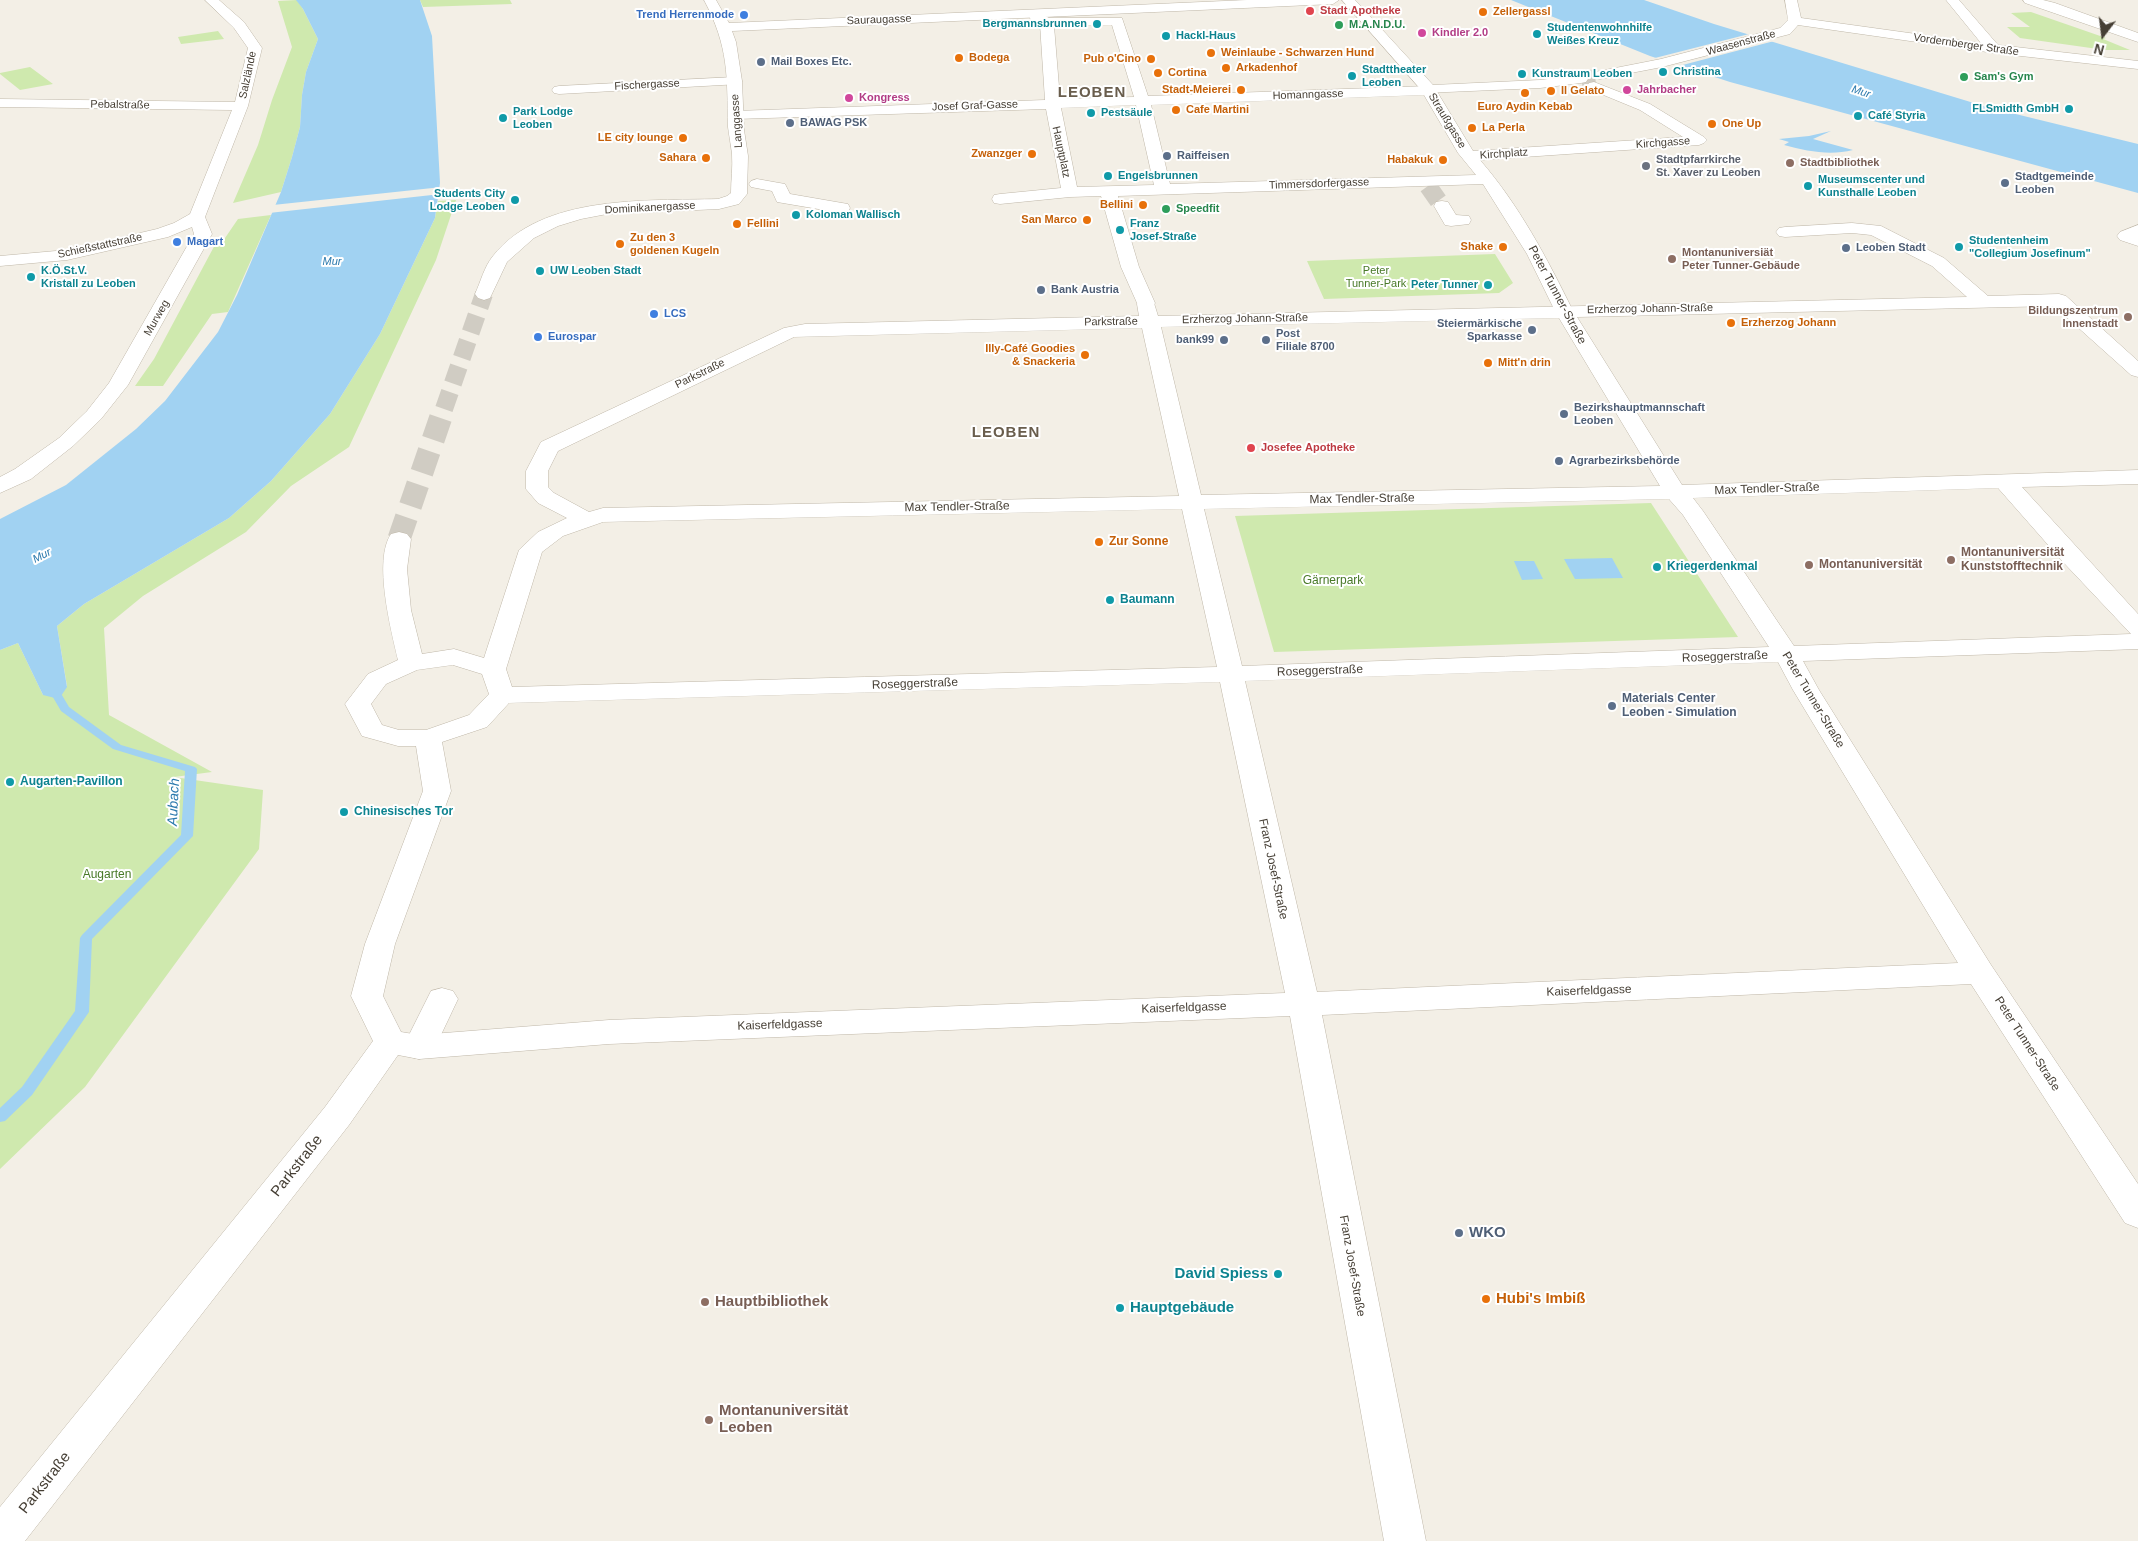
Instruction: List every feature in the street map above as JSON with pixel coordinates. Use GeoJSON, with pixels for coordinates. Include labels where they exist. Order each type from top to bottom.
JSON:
{"type":"FeatureCollection","features":[{"type":"Feature","properties":{"kind":"street","name":"Salzlände"},"geometry":{"type":"LineString","coordinates":[[211,0],[239,25],[255,48],[241,106]]}},
{"type":"Feature","properties":{"kind":"street","name":"Langgasse"},"geometry":{"type":"LineString","coordinates":[[710,0],[728,35],[735,81],[740,156],[739,194],[733,200],[719,204]]}},
{"type":"Feature","properties":{"kind":"street"},"geometry":{"type":"LineString","coordinates":[[1040,18],[1121,15],[1333,0]]}},
{"type":"Feature","properties":{"kind":"street","name":"Straußgasse"},"geometry":{"type":"LineString","coordinates":[[1348,0],[1429,90],[1468,155]]}},
{"type":"Feature","properties":{"kind":"street"},"geometry":{"type":"LineString","coordinates":[[1791,0],[1795,21]]}},
{"type":"Feature","properties":{"kind":"street"},"geometry":{"type":"LineString","coordinates":[[1952,0],[1994,49]]}},
{"type":"Feature","properties":{"kind":"street"},"geometry":{"type":"LineString","coordinates":[[2029,0],[2138,38]]}},
{"type":"Feature","properties":{"kind":"street"},"geometry":{"type":"LineString","coordinates":[[1121,15],[1149,102],[1167,189]]}},
{"type":"Feature","properties":{"kind":"street","name":"Sauraugasse"},"geometry":{"type":"LineString","coordinates":[[724,27],[1040,18]]}},
{"type":"Feature","properties":{"kind":"street","name":"Hauptplatz"},"geometry":{"type":"LineString","coordinates":[[1040,18],[1059,152],[1070,192],[1110,197],[1167,189]]}},
{"type":"Feature","properties":{"kind":"street","name":"Waasenstraße"},"geometry":{"type":"LineString","coordinates":[[1662,63],[1776,34],[1785,31],[1795,21]]}},
{"type":"Feature","properties":{"kind":"street","name":"Vordernberger Straße"},"geometry":{"type":"LineString","coordinates":[[1795,21],[1994,49],[2138,65]]}},
{"type":"Feature","properties":{"kind":"street","name":"Homanngasse"},"geometry":{"type":"LineString","coordinates":[[1149,102],[1540,84],[1592,80],[1662,63]]}},
{"type":"Feature","properties":{"kind":"street","name":"Kirchgasse"},"geometry":{"type":"LineString","coordinates":[[1538,151],[1699,140],[1645,107],[1592,80]]}},
{"type":"Feature","properties":{"kind":"street","name":"Fischergasse"},"geometry":{"type":"LineString","coordinates":[[559,90],[735,81]]}},
{"type":"Feature","properties":{"kind":"street","name":"Pebalstraße"},"geometry":{"type":"LineString","coordinates":[[0,102],[241,106]]}},
{"type":"Feature","properties":{"kind":"street"},"geometry":{"type":"LineString","coordinates":[[1052,104],[1149,102]]}},
{"type":"Feature","properties":{"kind":"street","name":"Josef Graf-Gasse"},"geometry":{"type":"LineString","coordinates":[[736,115],[1052,104]]}},
{"type":"Feature","properties":{"kind":"street"},"geometry":{"type":"LineString","coordinates":[[197,217],[241,106]]}},
{"type":"Feature","properties":{"kind":"street","name":"Kirchplatz"},"geometry":{"type":"LineString","coordinates":[[1468,155],[1538,151]]}},
{"type":"Feature","properties":{"kind":"street","name":"Kirchplatz"},"geometry":{"type":"LineString","coordinates":[[1468,155],[1491,182]]}},
{"type":"Feature","properties":{"kind":"street","name":"Kirchplatz"},"geometry":{"type":"LineString","coordinates":[[1467,179],[1491,182]]}},
{"type":"Feature","properties":{"kind":"street","name":"Timmersdorfergasse"},"geometry":{"type":"LineString","coordinates":[[1167,189],[1426,183],[1467,179]]}},
{"type":"Feature","properties":{"kind":"street","name":"Peter Tunner-Straße"},"geometry":{"type":"LineString","coordinates":[[1491,182],[1536,254],[1564,311],[1676,492],[1692,511],[1787,655],[1816,706],[1980,973],[2138,1213]]}},
{"type":"Feature","properties":{"kind":"street"},"geometry":{"type":"LineString","coordinates":[[757,184],[779,187],[783,198],[807,204],[842,208]]}},
{"type":"Feature","properties":{"kind":"street"},"geometry":{"type":"LineString","coordinates":[[1000,198],[1070,192]]}},
{"type":"Feature","properties":{"kind":"street","name":"Franz Josef-Straße"},"geometry":{"type":"LineString","coordinates":[[1110,197],[1130,267],[1148,312],[1231,674],[1302,1004],[1314,1051],[1359,1304],[1405,1541]]}},
{"type":"Feature","properties":{"kind":"street","name":"Dominikanergasse"},"geometry":{"type":"LineString","coordinates":[[484,294],[498,261],[513,245],[538,230],[582,214],[615,209],[719,204]]}},
{"type":"Feature","properties":{"kind":"street"},"geometry":{"type":"LineString","coordinates":[[1442,206],[1451,221],[1463,220]]}},
{"type":"Feature","properties":{"kind":"street","name":"Schießstattstraße"},"geometry":{"type":"LineString","coordinates":[[0,261],[68,255],[162,233],[180,227],[197,217]]}},
{"type":"Feature","properties":{"kind":"street","name":"Murweg"},"geometry":{"type":"LineString","coordinates":[[0,486],[23,474],[66,442],[94,415],[118,385],[204,234],[197,217]]}},
{"type":"Feature","properties":{"kind":"street"},"geometry":{"type":"LineString","coordinates":[[1784,232],[1852,228],[1876,230],[1938,262],[1983,301]]}},
{"type":"Feature","properties":{"kind":"street"},"geometry":{"type":"LineString","coordinates":[[2138,230],[2126,236],[2138,241]]}},
{"type":"Feature","properties":{"kind":"street","name":"Erzherzog Johann-Straße"},"geometry":{"type":"LineString","coordinates":[[1148,312],[1564,311],[2059,300],[2138,371]]}},
{"type":"Feature","properties":{"kind":"street","name":"Parkstraße"},"geometry":{"type":"LineString","coordinates":[[586,519],[546,498],[537,489],[537,471],[549,447],[791,332],[1148,312]]}},
{"type":"Feature","properties":{"kind":"street","name":"Max Tendler-Straße"},"geometry":{"type":"LineString","coordinates":[[586,519],[603,515],[1676,492],[2138,477]]}},
{"type":"Feature","properties":{"kind":"street"},"geometry":{"type":"LineString","coordinates":[[2004,481],[2072,558],[2138,628]]}},
{"type":"Feature","properties":{"kind":"street"},"geometry":{"type":"LineString","coordinates":[[493,668],[454,658],[411,663],[377,679],[358,704],[371,730],[398,738],[428,738],[478,721],[502,695],[493,668],[531,550],[547,536],[586,519]]}},
{"type":"Feature","properties":{"kind":"street"},"geometry":{"type":"LineString","coordinates":[[399,540],[395,569],[396,586],[399,610],[411,663]]}},
{"type":"Feature","properties":{"kind":"street","name":"Roseggerstraße"},"geometry":{"type":"LineString","coordinates":[[502,695],[1231,674],[2138,641]]}},
{"type":"Feature","properties":{"kind":"street"},"geometry":{"type":"LineString","coordinates":[[404,1045],[367,996],[380,944],[437,791],[428,738]]}},
{"type":"Feature","properties":{"kind":"street","name":"Kaiserfeldgasse"},"geometry":{"type":"LineString","coordinates":[[404,1045],[619,1032],[1302,1004],[1980,973]]}},
{"type":"Feature","properties":{"kind":"street","name":"Parkstraße"},"geometry":{"type":"LineString","coordinates":[[0,1540],[337,1116],[404,1045],[442,999]]}},
{"type":"Feature","properties":{"kind":"green space"},"geometry":{"type":"Polygon","coordinates":[[[297,0],[318,39],[306,72],[300,127],[281,192],[233,203],[258,145],[272,100],[292,47],[278,1],[297,0]]]}},
{"type":"Feature","properties":{"kind":"green space"},"geometry":{"type":"Polygon","coordinates":[[[420,0],[510,0],[512,4],[423,7],[420,0]]]}},
{"type":"Feature","properties":{"kind":"green space"},"geometry":{"type":"Polygon","coordinates":[[[2031,12],[2106,38],[2103,39],[2130,50],[2105,50],[2020,38],[2007,27],[2030,27],[2011,13],[2031,12]]]}},
{"type":"Feature","properties":{"kind":"green space"},"geometry":{"type":"Polygon","coordinates":[[[218,31],[224,39],[181,44],[178,37],[218,31]]]}},
{"type":"Feature","properties":{"kind":"green space"},"geometry":{"type":"Polygon","coordinates":[[[30,67],[53,84],[20,90],[0,74],[0,73],[30,67]]]}},
{"type":"Feature","properties":{"kind":"green space","name":"Augarten"},"geometry":{"type":"Polygon","coordinates":[[[456,200],[436,260],[349,447],[291,486],[246,532],[143,596],[104,628],[109,715],[212,772],[174,777],[263,790],[259,849],[85,1087],[0,1169],[0,650],[18,643],[43,695],[67,686],[57,626],[84,604],[229,518],[271,481],[330,414],[380,334],[435,218],[438,201],[456,200]]]}},
{"type":"Feature","properties":{"kind":"green space"},"geometry":{"type":"Polygon","coordinates":[[[271,215],[228,312],[212,314],[163,386],[135,386],[154,359],[217,241],[225,238],[238,219],[271,215]]]}},
{"type":"Feature","properties":{"kind":"green space","name":"Peter Tunner-Park"},"geometry":{"type":"Polygon","coordinates":[[[1495,254],[1513,283],[1499,293],[1324,299],[1307,261],[1495,254]]]}},
{"type":"Feature","properties":{"kind":"green space","name":"Gärnerpark"},"geometry":{"type":"Polygon","coordinates":[[[1651,503],[1738,637],[1274,652],[1235,516],[1651,503]]]}},
{"type":"Feature","properties":{"kind":"water","name":"Mur"},"geometry":{"type":"Polygon","coordinates":[[[296,0],[420,0],[432,36],[440,183],[435,218],[380,334],[330,414],[271,481],[229,518],[84,604],[57,626],[67,687],[59,699],[43,695],[18,643],[0,650],[0,519],[66,485],[136,429],[165,401],[218,332],[237,295],[281,192],[300,127],[306,72],[318,39],[303,9],[296,0]]]}},
{"type":"Feature","properties":{"kind":"water","name":"Mur"},"geometry":{"type":"Polygon","coordinates":[[[1511,0],[1644,0],[1714,24],[1987,107],[2138,144],[2138,193],[1730,82],[1650,56],[1511,0]]]}},
{"type":"Feature","properties":{"kind":"water"},"geometry":{"type":"Polygon","coordinates":[[[1831,131],[1813,139],[1853,150],[1835,153],[1810,151],[1784,145],[1789,142],[1779,139],[1809,136],[1831,131]]]}},
{"type":"Feature","properties":{"kind":"water"},"geometry":{"type":"Polygon","coordinates":[[[1612,558],[1623,578],[1575,579],[1564,559],[1612,558]]]}},
{"type":"Feature","properties":{"kind":"water"},"geometry":{"type":"Polygon","coordinates":[[[1514,561],[1534,561],[1543,579],[1522,580],[1514,561]]]}},
{"type":"Feature","properties":{"kind":"pier"},"geometry":{"type":"Polygon","coordinates":[[[1753,33],[1778,40],[1675,67],[1651,59],[1753,33]]]}},
{"type":"Feature","properties":{"kind":"pier"},"geometry":{"type":"Polygon","coordinates":[[[442,187],[441,194],[269,213],[273,205],[442,187]]]}},
{"type":"Feature","properties":{"kind":"waterway","name":"Aubach"},"geometry":{"type":"LineString","coordinates":[[0,1117],[27,1091],[82,1012],[86,938],[187,836],[191,769],[117,747],[65,709],[52,687]]}},
{"type":"Feature","properties":{"kind":"tunnel"},"geometry":{"type":"LineString","coordinates":[[1581,79],[1600,75]]}},
{"type":"Feature","properties":{"kind":"tunnel"},"geometry":{"type":"LineString","coordinates":[[1428,186],[1442,206]]}},
{"type":"Feature","properties":{"kind":"tunnel"},"geometry":{"type":"LineString","coordinates":[[444,409],[484,294]]}},
{"type":"Feature","properties":{"kind":"tunnel"},"geometry":{"type":"LineString","coordinates":[[399,539],[444,408]]}},
{"type":"Feature","properties":{"kind":"place","name":"Stadt Apotheke"},"geometry":{"type":"Point","coordinates":[1310,11]}},
{"type":"Feature","properties":{"kind":"place","name":"Zellergassl"},"geometry":{"type":"Point","coordinates":[1483,12]}},
{"type":"Feature","properties":{"kind":"place","name":"Trend Herrenmode"},"geometry":{"type":"Point","coordinates":[744,15]}},
{"type":"Feature","properties":{"kind":"place","name":"Bergmannsbrunnen"},"geometry":{"type":"Point","coordinates":[1097,24]}},
{"type":"Feature","properties":{"kind":"place","name":"M.A.N.D.U."},"geometry":{"type":"Point","coordinates":[1339,25]}},
{"type":"Feature","properties":{"kind":"place","name":"Kindler 2.0"},"geometry":{"type":"Point","coordinates":[1422,33]}},
{"type":"Feature","properties":{"kind":"place","name":"Studentenwohnhilfe Weißes Kreuz"},"geometry":{"type":"Point","coordinates":[1537,34]}},
{"type":"Feature","properties":{"kind":"place","name":"Hackl-Haus"},"geometry":{"type":"Point","coordinates":[1166,36]}},
{"type":"Feature","properties":{"kind":"place","name":"Weinlaube - Schwarzen Hund"},"geometry":{"type":"Point","coordinates":[1211,53]}},
{"type":"Feature","properties":{"kind":"place","name":"Bodega"},"geometry":{"type":"Point","coordinates":[959,58]}},
{"type":"Feature","properties":{"kind":"place","name":"Pub o'Cino"},"geometry":{"type":"Point","coordinates":[1151,59]}},
{"type":"Feature","properties":{"kind":"place","name":"Mail Boxes Etc."},"geometry":{"type":"Point","coordinates":[761,62]}},
{"type":"Feature","properties":{"kind":"place","name":"Arkadenhof"},"geometry":{"type":"Point","coordinates":[1226,68]}},
{"type":"Feature","properties":{"kind":"place","name":"Christina"},"geometry":{"type":"Point","coordinates":[1663,72]}},
{"type":"Feature","properties":{"kind":"place","name":"Cortina"},"geometry":{"type":"Point","coordinates":[1158,73]}},
{"type":"Feature","properties":{"kind":"place","name":"Kunstraum Leoben"},"geometry":{"type":"Point","coordinates":[1522,74]}},
{"type":"Feature","properties":{"kind":"place","name":"Stadttheater Leoben"},"geometry":{"type":"Point","coordinates":[1352,76]}},
{"type":"Feature","properties":{"kind":"place","name":"Sam's Gym"},"geometry":{"type":"Point","coordinates":[1964,77]}},
{"type":"Feature","properties":{"kind":"place","name":"Stadt-Meierei"},"geometry":{"type":"Point","coordinates":[1241,90]}},
{"type":"Feature","properties":{"kind":"place","name":"Jahrbacher"},"geometry":{"type":"Point","coordinates":[1627,90]}},
{"type":"Feature","properties":{"kind":"place","name":"Il Gelato"},"geometry":{"type":"Point","coordinates":[1551,91]}},
{"type":"Feature","properties":{"kind":"place","name":"Euro Aydin Kebab"},"geometry":{"type":"Point","coordinates":[1525,93]}},
{"type":"Feature","properties":{"kind":"place","name":"Kongress"},"geometry":{"type":"Point","coordinates":[849,98]}},
{"type":"Feature","properties":{"kind":"place","name":"FLSmidth GmbH"},"geometry":{"type":"Point","coordinates":[2069,109]}},
{"type":"Feature","properties":{"kind":"place","name":"Cafe Martini"},"geometry":{"type":"Point","coordinates":[1176,110]}},
{"type":"Feature","properties":{"kind":"place","name":"Pestsäule"},"geometry":{"type":"Point","coordinates":[1091,113]}},
{"type":"Feature","properties":{"kind":"place","name":"Café Styria"},"geometry":{"type":"Point","coordinates":[1858,116]}},
{"type":"Feature","properties":{"kind":"place","name":"Park Lodge Leoben"},"geometry":{"type":"Point","coordinates":[503,118]}},
{"type":"Feature","properties":{"kind":"place","name":"BAWAG PSK"},"geometry":{"type":"Point","coordinates":[790,123]}},
{"type":"Feature","properties":{"kind":"place","name":"One Up"},"geometry":{"type":"Point","coordinates":[1712,124]}},
{"type":"Feature","properties":{"kind":"place","name":"La Perla"},"geometry":{"type":"Point","coordinates":[1472,128]}},
{"type":"Feature","properties":{"kind":"place","name":"LE city lounge"},"geometry":{"type":"Point","coordinates":[683,138]}},
{"type":"Feature","properties":{"kind":"place","name":"Zwanzger"},"geometry":{"type":"Point","coordinates":[1032,154]}},
{"type":"Feature","properties":{"kind":"place","name":"Raiffeisen"},"geometry":{"type":"Point","coordinates":[1167,156]}},
{"type":"Feature","properties":{"kind":"place","name":"Sahara"},"geometry":{"type":"Point","coordinates":[706,158]}},
{"type":"Feature","properties":{"kind":"place","name":"Habakuk"},"geometry":{"type":"Point","coordinates":[1443,160]}},
{"type":"Feature","properties":{"kind":"place","name":"Stadtbibliothek"},"geometry":{"type":"Point","coordinates":[1790,163]}},
{"type":"Feature","properties":{"kind":"place","name":"Stadtpfarrkirche St. Xaver zu Leoben"},"geometry":{"type":"Point","coordinates":[1646,166]}},
{"type":"Feature","properties":{"kind":"place","name":"Engelsbrunnen"},"geometry":{"type":"Point","coordinates":[1108,176]}},
{"type":"Feature","properties":{"kind":"place","name":"Stadtgemeinde Leoben"},"geometry":{"type":"Point","coordinates":[2005,183]}},
{"type":"Feature","properties":{"kind":"place","name":"Museumscenter und Kunsthalle Leoben"},"geometry":{"type":"Point","coordinates":[1808,186]}},
{"type":"Feature","properties":{"kind":"place","name":"Students City Lodge Leoben"},"geometry":{"type":"Point","coordinates":[515,200]}},
{"type":"Feature","properties":{"kind":"place","name":"Bellini"},"geometry":{"type":"Point","coordinates":[1143,205]}},
{"type":"Feature","properties":{"kind":"place","name":"Speedfit"},"geometry":{"type":"Point","coordinates":[1166,209]}},
{"type":"Feature","properties":{"kind":"place","name":"Koloman Wallisch"},"geometry":{"type":"Point","coordinates":[796,215]}},
{"type":"Feature","properties":{"kind":"place","name":"San Marco"},"geometry":{"type":"Point","coordinates":[1087,220]}},
{"type":"Feature","properties":{"kind":"place","name":"Fellini"},"geometry":{"type":"Point","coordinates":[737,224]}},
{"type":"Feature","properties":{"kind":"place","name":"Franz Josef-Straße"},"geometry":{"type":"Point","coordinates":[1120,230]}},
{"type":"Feature","properties":{"kind":"place","name":"Magart"},"geometry":{"type":"Point","coordinates":[177,242]}},
{"type":"Feature","properties":{"kind":"place","name":"Zu den 3 goldenen Kugeln"},"geometry":{"type":"Point","coordinates":[620,244]}},
{"type":"Feature","properties":{"kind":"place","name":"Shake"},"geometry":{"type":"Point","coordinates":[1503,247]}},
{"type":"Feature","properties":{"kind":"place","name":"Studentenheim \"Collegium Josefinum\""},"geometry":{"type":"Point","coordinates":[1959,247]}},
{"type":"Feature","properties":{"kind":"place","name":"Leoben Stadt"},"geometry":{"type":"Point","coordinates":[1846,248]}},
{"type":"Feature","properties":{"kind":"place","name":"Montanuniversiät Peter Tunner-Gebäude"},"geometry":{"type":"Point","coordinates":[1672,259]}},
{"type":"Feature","properties":{"kind":"place","name":"UW Leoben Stadt"},"geometry":{"type":"Point","coordinates":[540,271]}},
{"type":"Feature","properties":{"kind":"place","name":"K.Ö.St.V. Kristall zu Leoben"},"geometry":{"type":"Point","coordinates":[31,277]}},
{"type":"Feature","properties":{"kind":"place","name":"Peter Tunner"},"geometry":{"type":"Point","coordinates":[1488,285]}},
{"type":"Feature","properties":{"kind":"place","name":"Bank Austria"},"geometry":{"type":"Point","coordinates":[1041,290]}},
{"type":"Feature","properties":{"kind":"place","name":"LCS"},"geometry":{"type":"Point","coordinates":[654,314]}},
{"type":"Feature","properties":{"kind":"place","name":"Bildungszentrum Innenstadt"},"geometry":{"type":"Point","coordinates":[2128,317]}},
{"type":"Feature","properties":{"kind":"place","name":"Erzherzog Johann"},"geometry":{"type":"Point","coordinates":[1731,323]}},
{"type":"Feature","properties":{"kind":"place","name":"Steiermärkische Sparkasse"},"geometry":{"type":"Point","coordinates":[1532,330]}},
{"type":"Feature","properties":{"kind":"place","name":"Eurospar"},"geometry":{"type":"Point","coordinates":[538,337]}},
{"type":"Feature","properties":{"kind":"place","name":"bank99"},"geometry":{"type":"Point","coordinates":[1224,340]}},
{"type":"Feature","properties":{"kind":"place","name":"Post Filiale 8700"},"geometry":{"type":"Point","coordinates":[1266,340]}},
{"type":"Feature","properties":{"kind":"place","name":"Illy-Café Goodies & Snackeria"},"geometry":{"type":"Point","coordinates":[1085,355]}},
{"type":"Feature","properties":{"kind":"place","name":"Mitt'n drin"},"geometry":{"type":"Point","coordinates":[1488,363]}},
{"type":"Feature","properties":{"kind":"place","name":"Bezirkshauptmannschaft Leoben"},"geometry":{"type":"Point","coordinates":[1564,414]}},
{"type":"Feature","properties":{"kind":"place","name":"Josefee Apotheke"},"geometry":{"type":"Point","coordinates":[1251,448]}},
{"type":"Feature","properties":{"kind":"place","name":"Agrarbezirksbehörde"},"geometry":{"type":"Point","coordinates":[1559,461]}},
{"type":"Feature","properties":{"kind":"place","name":"Zur Sonne"},"geometry":{"type":"Point","coordinates":[1099,542]}},
{"type":"Feature","properties":{"kind":"place","name":"Montanuniversität Kunststofftechnik"},"geometry":{"type":"Point","coordinates":[1951,560]}},
{"type":"Feature","properties":{"kind":"place","name":"Montanuniversität"},"geometry":{"type":"Point","coordinates":[1809,565]}},
{"type":"Feature","properties":{"kind":"place","name":"Kriegerdenkmal"},"geometry":{"type":"Point","coordinates":[1657,567]}},
{"type":"Feature","properties":{"kind":"place","name":"Baumann"},"geometry":{"type":"Point","coordinates":[1110,600]}},
{"type":"Feature","properties":{"kind":"place","name":"Materials Center Leoben - Simulation"},"geometry":{"type":"Point","coordinates":[1612,706]}},
{"type":"Feature","properties":{"kind":"place","name":"Augarten-Pavillon"},"geometry":{"type":"Point","coordinates":[10,782]}},
{"type":"Feature","properties":{"kind":"place","name":"Chinesisches Tor"},"geometry":{"type":"Point","coordinates":[344,812]}},
{"type":"Feature","properties":{"kind":"place","name":"WKO"},"geometry":{"type":"Point","coordinates":[1459,1233]}},
{"type":"Feature","properties":{"kind":"place","name":"David Spiess"},"geometry":{"type":"Point","coordinates":[1278,1274]}},
{"type":"Feature","properties":{"kind":"place","name":"Hubi's Imbiß"},"geometry":{"type":"Point","coordinates":[1486,1299]}},
{"type":"Feature","properties":{"kind":"place","name":"Hauptbibliothek"},"geometry":{"type":"Point","coordinates":[705,1302]}},
{"type":"Feature","properties":{"kind":"place","name":"Hauptgebäude"},"geometry":{"type":"Point","coordinates":[1120,1308]}},
{"type":"Feature","properties":{"kind":"place","name":"Montanuniversität Leoben"},"geometry":{"type":"Point","coordinates":[709,1420]}},
{"type":"Feature","properties":{"kind":"district","name":"LEOBEN"},"geometry":{"type":"Point","coordinates":[1092,93]}},
{"type":"Feature","properties":{"kind":"district","name":"LEOBEN"},"geometry":{"type":"Point","coordinates":[1006,433]}}]}
